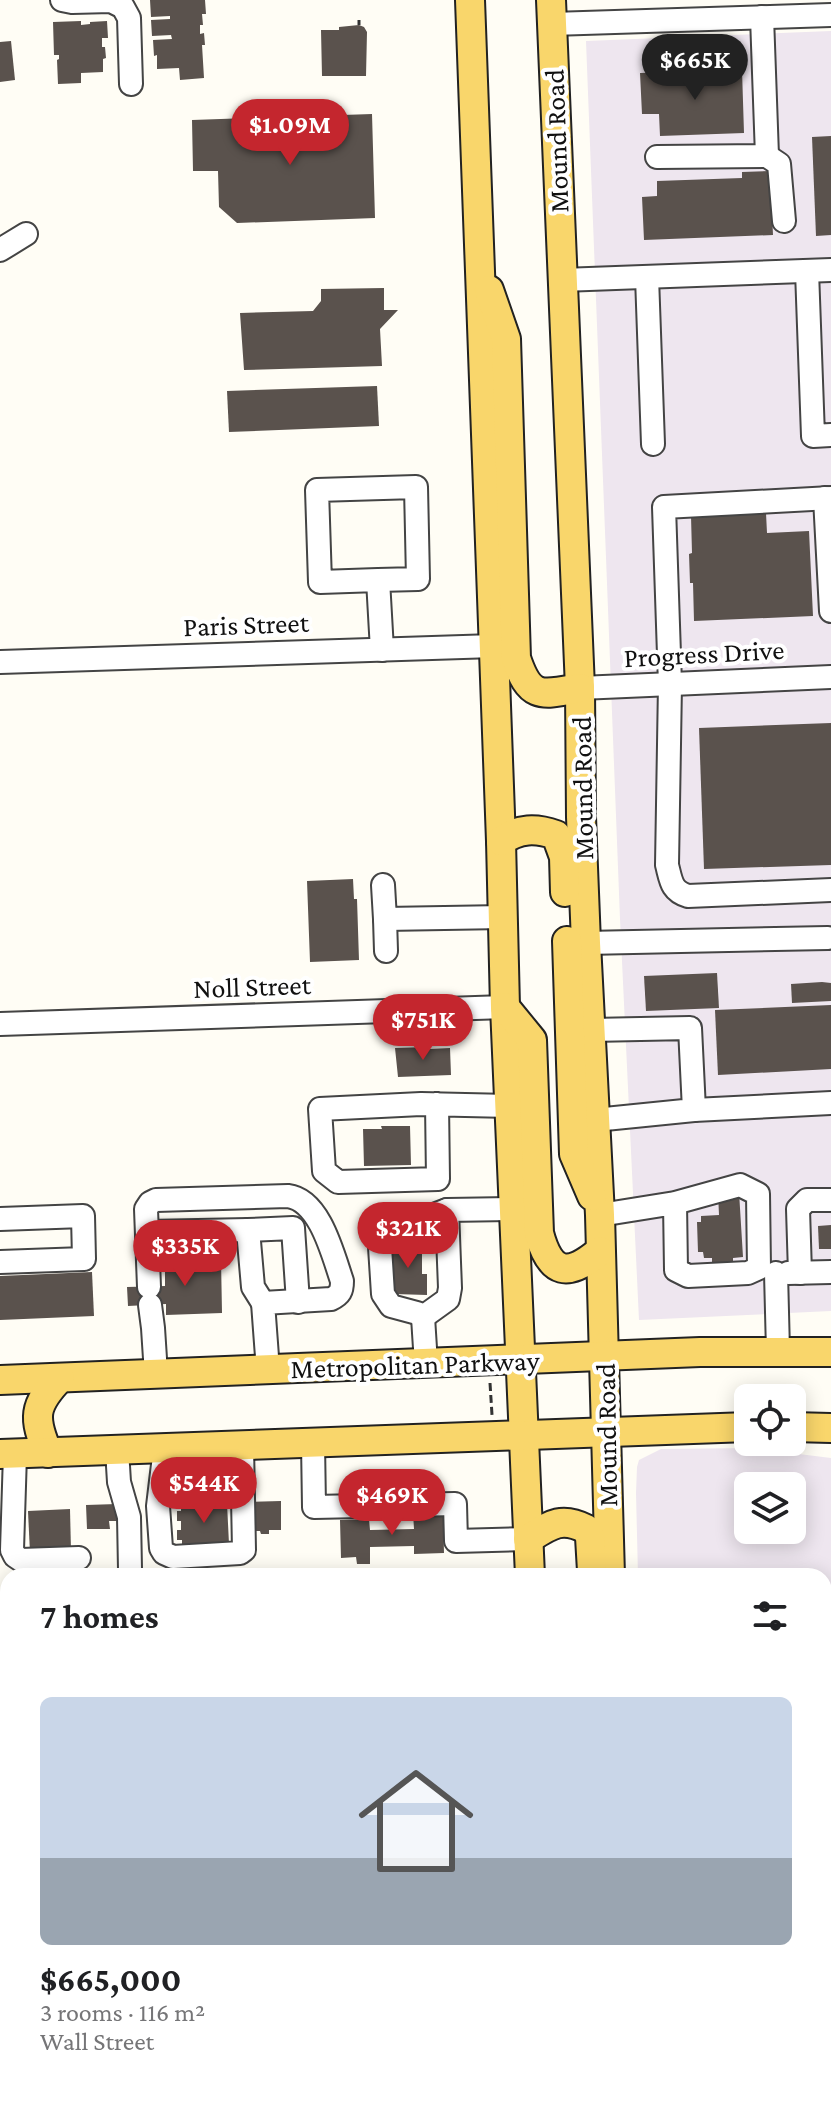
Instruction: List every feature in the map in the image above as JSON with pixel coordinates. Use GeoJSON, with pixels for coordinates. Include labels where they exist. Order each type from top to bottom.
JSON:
{"type":"FeatureCollection","features":[{"type":"Feature","properties":{"kind":"main road"},"geometry":{"type":"LineString","coordinates":[[470,0],[505,1007],[530,1568]]}},
{"type":"Feature","properties":{"kind":"main road","name":"Mound Road"},"geometry":{"type":"LineString","coordinates":[[551,12],[580,688],[586,943],[600,1215],[610,1568]]}},
{"type":"Feature","properties":{"kind":"main road"},"geometry":{"type":"LineString","coordinates":[[480,263],[506,339],[516,658],[524,680],[541,693],[580,688]]}},
{"type":"Feature","properties":{"kind":"main road"},"geometry":{"type":"LineString","coordinates":[[501,841],[512,833],[535,829],[556,835],[562,849],[574,1154],[600,1215]]}},
{"type":"Feature","properties":{"kind":"main road"},"geometry":{"type":"LineString","coordinates":[[505,1007],[532,1040],[539,1233],[544,1252],[554,1265],[573,1268],[587,1263],[600,1251]]}},
{"type":"Feature","properties":{"kind":"main road","name":"Metropolitan Parkway"},"geometry":{"type":"LineString","coordinates":[[0,1380],[604,1355],[831,1352]]}},
{"type":"Feature","properties":{"kind":"main road"},"geometry":{"type":"LineString","coordinates":[[48,1453],[38,1426],[38,1415],[40,1404],[60,1378]]}},
{"type":"Feature","properties":{"kind":"main road"},"geometry":{"type":"LineString","coordinates":[[7,1454],[734,1427]]}},
{"type":"Feature","properties":{"kind":"main road"},"geometry":{"type":"LineString","coordinates":[[806,1427],[831,1428]]}},
{"type":"Feature","properties":{"kind":"main road"},"geometry":{"type":"LineString","coordinates":[[528,1539],[549,1525],[575,1523],[586,1529],[590,1537],[592,1568]]}},
{"type":"Feature","properties":{"kind":"street"},"geometry":{"type":"LineString","coordinates":[[62,0],[111,1],[123,7],[129,18],[131,84]]}},
{"type":"Feature","properties":{"kind":"street"},"geometry":{"type":"LineString","coordinates":[[551,12],[725,9],[762,17],[831,15]]}},
{"type":"Feature","properties":{"kind":"street"},"geometry":{"type":"LineString","coordinates":[[762,17],[767,156]]}},
{"type":"Feature","properties":{"kind":"street"},"geometry":{"type":"LineString","coordinates":[[657,157],[767,156],[779,164],[784,221]]}},
{"type":"Feature","properties":{"kind":"street"},"geometry":{"type":"LineString","coordinates":[[0,250],[26,234]]}},
{"type":"Feature","properties":{"kind":"street"},"geometry":{"type":"LineString","coordinates":[[562,280],[831,270]]}},
{"type":"Feature","properties":{"kind":"street"},"geometry":{"type":"LineString","coordinates":[[807,271],[813,436],[831,435]]}},
{"type":"Feature","properties":{"kind":"street"},"geometry":{"type":"LineString","coordinates":[[647,277],[653,444]]}},
{"type":"Feature","properties":{"kind":"street"},"geometry":{"type":"LineString","coordinates":[[416,487],[418,579],[378,580],[320,582],[317,490],[416,487]]}},
{"type":"Feature","properties":{"kind":"street"},"geometry":{"type":"LineString","coordinates":[[831,611],[828,498],[664,507],[670,684],[667,865],[672,884],[678,893],[688,896],[831,890]]}},
{"type":"Feature","properties":{"kind":"street"},"geometry":{"type":"LineString","coordinates":[[378,580],[382,650]]}},
{"type":"Feature","properties":{"kind":"street","name":"Paris Street"},"geometry":{"type":"LineString","coordinates":[[0,662],[494,646]]}},
{"type":"Feature","properties":{"kind":"street","name":"Progress Drive"},"geometry":{"type":"LineString","coordinates":[[580,688],[831,677]]}},
{"type":"Feature","properties":{"kind":"street"},"geometry":{"type":"LineString","coordinates":[[383,885],[386,951]]}},
{"type":"Feature","properties":{"kind":"street"},"geometry":{"type":"LineString","coordinates":[[385,919],[504,917]]}},
{"type":"Feature","properties":{"kind":"street"},"geometry":{"type":"LineString","coordinates":[[586,943],[828,938]]}},
{"type":"Feature","properties":{"kind":"street","name":"Noll Street"},"geometry":{"type":"LineString","coordinates":[[0,1024],[505,1007]]}},
{"type":"Feature","properties":{"kind":"street"},"geometry":{"type":"LineString","coordinates":[[591,1030],[690,1028],[694,1110]]}},
{"type":"Feature","properties":{"kind":"street"},"geometry":{"type":"LineString","coordinates":[[595,1120],[694,1110],[831,1103]]}},
{"type":"Feature","properties":{"kind":"street"},"geometry":{"type":"LineString","coordinates":[[437,1104],[438,1179],[338,1182],[324,1171],[320,1109],[437,1104],[510,1106]]}},
{"type":"Feature","properties":{"kind":"street"},"geometry":{"type":"LineString","coordinates":[[600,1215],[675,1203],[740,1185],[758,1194],[778,1351]]}},
{"type":"Feature","properties":{"kind":"street"},"geometry":{"type":"LineString","coordinates":[[156,1374],[149,1296],[146,1209],[150,1203],[156,1200],[288,1196],[295,1197],[310,1208],[323,1228],[342,1289],[331,1299],[263,1303]]}},
{"type":"Feature","properties":{"kind":"street"},"geometry":{"type":"LineString","coordinates":[[800,1273],[798,1209],[807,1200],[831,1200]]}},
{"type":"Feature","properties":{"kind":"street"},"geometry":{"type":"LineString","coordinates":[[675,1203],[676,1270],[688,1276],[768,1270],[831,1272]]}},
{"type":"Feature","properties":{"kind":"street"},"geometry":{"type":"LineString","coordinates":[[423,1317],[391,1306],[383,1294],[380,1247],[387,1233],[447,1210],[515,1209]]}},
{"type":"Feature","properties":{"kind":"street"},"geometry":{"type":"LineString","coordinates":[[423,1317],[448,1299],[447,1210]]}},
{"type":"Feature","properties":{"kind":"street"},"geometry":{"type":"LineString","coordinates":[[0,1219],[83,1216],[84,1259],[0,1262]]}},
{"type":"Feature","properties":{"kind":"street"},"geometry":{"type":"LineString","coordinates":[[147,1232],[293,1228],[298,1302]]}},
{"type":"Feature","properties":{"kind":"street"},"geometry":{"type":"LineString","coordinates":[[248,1230],[253,1287],[263,1303],[268,1370]]}},
{"type":"Feature","properties":{"kind":"street"},"geometry":{"type":"LineString","coordinates":[[423,1317],[426,1364]]}},
{"type":"Feature","properties":{"kind":"street"},"geometry":{"type":"LineString","coordinates":[[313,1443],[314,1507],[455,1504],[456,1541],[528,1539]]}},
{"type":"Feature","properties":{"kind":"street"},"geometry":{"type":"LineString","coordinates":[[165,1448],[158,1506],[161,1548],[173,1557],[240,1553],[244,1550],[242,1446]]}},
{"type":"Feature","properties":{"kind":"street"},"geometry":{"type":"LineString","coordinates":[[117,1450],[119,1482],[129,1517],[130,1568]]}},
{"type":"Feature","properties":{"kind":"street"},"geometry":{"type":"LineString","coordinates":[[7,1454],[12,1550],[15,1556],[21,1560],[79,1558]]}},
{"type":"Feature","properties":{"kind":"path"},"geometry":{"type":"LineString","coordinates":[[490,1375],[492,1423]]}},
{"type":"Feature","properties":{"kind":"shaded area"},"geometry":{"type":"Polygon","coordinates":[[[831,31],[831,1311],[639,1320],[586,41],[831,31]]]}},
{"type":"Feature","properties":{"kind":"shaded area"},"geometry":{"type":"Polygon","coordinates":[[[734,1448],[734,1456],[806,1455],[831,1458],[831,1568],[638,1568],[639,1460],[661,1449],[734,1448]]]}},
{"type":"Feature","properties":{"kind":"building"},"geometry":{"type":"Polygon","coordinates":[[[150,0],[205,0],[206,14],[202,14],[203,25],[200,25],[205,45],[202,45],[204,78],[180,80],[179,68],[157,69],[153,40],[172,39],[171,35],[152,36],[151,20],[170,19],[170,16],[151,17],[150,0]]]}},
{"type":"Feature","properties":{"kind":"building"},"geometry":{"type":"Polygon","coordinates":[[[81,21],[81,25],[107,21],[108,38],[102,38],[106,58],[103,59],[103,72],[81,73],[81,83],[58,84],[59,55],[54,55],[53,22],[81,21]]]}},
{"type":"Feature","properties":{"kind":"building"},"geometry":{"type":"Polygon","coordinates":[[[359,25],[367,32],[366,76],[322,76],[321,30],[359,25]]]}},
{"type":"Feature","properties":{"kind":"building"},"geometry":{"type":"Polygon","coordinates":[[[11,41],[15,80],[0,82],[0,42],[11,41]]]}},
{"type":"Feature","properties":{"kind":"building"},"geometry":{"type":"Polygon","coordinates":[[[742,70],[744,133],[660,136],[659,114],[642,114],[640,73],[742,70]]]}},
{"type":"Feature","properties":{"kind":"building"},"geometry":{"type":"Polygon","coordinates":[[[372,114],[375,218],[237,223],[219,207],[218,171],[193,171],[192,120],[372,114]]]}},
{"type":"Feature","properties":{"kind":"building"},"geometry":{"type":"Polygon","coordinates":[[[831,136],[831,235],[816,236],[812,137],[831,136]]]}},
{"type":"Feature","properties":{"kind":"building"},"geometry":{"type":"Polygon","coordinates":[[[770,171],[773,235],[644,240],[642,197],[657,196],[657,181],[742,178],[742,172],[770,171]]]}},
{"type":"Feature","properties":{"kind":"building"},"geometry":{"type":"Polygon","coordinates":[[[384,288],[384,310],[398,310],[380,329],[382,366],[244,370],[240,313],[313,311],[321,301],[321,289],[384,288]]]}},
{"type":"Feature","properties":{"kind":"building"},"geometry":{"type":"Polygon","coordinates":[[[377,386],[379,426],[229,432],[227,391],[377,386]]]}},
{"type":"Feature","properties":{"kind":"building"},"geometry":{"type":"Polygon","coordinates":[[[766,513],[767,533],[809,531],[813,616],[694,621],[689,554],[692,553],[691,516],[766,513]]]}},
{"type":"Feature","properties":{"kind":"building"},"geometry":{"type":"Polygon","coordinates":[[[831,723],[831,865],[704,869],[699,728],[831,723]]]}},
{"type":"Feature","properties":{"kind":"building"},"geometry":{"type":"Polygon","coordinates":[[[353,879],[354,899],[357,899],[359,960],[310,962],[307,881],[353,879]]]}},
{"type":"Feature","properties":{"kind":"building"},"geometry":{"type":"Polygon","coordinates":[[[717,973],[719,1008],[646,1011],[644,976],[717,973]]]}},
{"type":"Feature","properties":{"kind":"building"},"geometry":{"type":"Polygon","coordinates":[[[831,983],[831,1001],[792,1003],[791,984],[831,983]]]}},
{"type":"Feature","properties":{"kind":"building"},"geometry":{"type":"Polygon","coordinates":[[[831,1005],[831,1069],[718,1075],[715,1010],[831,1005]]]}},
{"type":"Feature","properties":{"kind":"building"},"geometry":{"type":"Polygon","coordinates":[[[395,1048],[450,1048],[451,1075],[398,1077],[395,1048]]]}},
{"type":"Feature","properties":{"kind":"building"},"geometry":{"type":"Polygon","coordinates":[[[381,1126],[410,1126],[411,1165],[364,1166],[363,1129],[382,1129],[381,1126]]]}},
{"type":"Feature","properties":{"kind":"building"},"geometry":{"type":"Polygon","coordinates":[[[739,1192],[743,1257],[733,1258],[733,1262],[712,1263],[712,1258],[704,1258],[703,1252],[698,1252],[697,1222],[701,1222],[701,1216],[719,1215],[718,1193],[739,1192]]]}},
{"type":"Feature","properties":{"kind":"building"},"geometry":{"type":"Polygon","coordinates":[[[831,1225],[831,1249],[819,1249],[818,1226],[831,1225]]]}},
{"type":"Feature","properties":{"kind":"building"},"geometry":{"type":"Polygon","coordinates":[[[410,1241],[410,1244],[422,1244],[422,1274],[427,1274],[427,1295],[394,1294],[390,1274],[393,1274],[393,1245],[410,1241]]]}},
{"type":"Feature","properties":{"kind":"building"},"geometry":{"type":"Polygon","coordinates":[[[221,1259],[222,1313],[166,1315],[166,1304],[128,1306],[127,1287],[165,1286],[165,1260],[221,1259]]]}},
{"type":"Feature","properties":{"kind":"building"},"geometry":{"type":"Polygon","coordinates":[[[92,1272],[94,1316],[0,1320],[0,1276],[92,1272]]]}},
{"type":"Feature","properties":{"kind":"building"},"geometry":{"type":"Polygon","coordinates":[[[281,1501],[281,1530],[269,1530],[269,1534],[250,1531],[249,1502],[281,1501]]]}},
{"type":"Feature","properties":{"kind":"building"},"geometry":{"type":"Polygon","coordinates":[[[227,1503],[229,1544],[182,1546],[182,1540],[177,1540],[181,1521],[177,1521],[177,1511],[181,1511],[181,1505],[227,1503]]]}},
{"type":"Feature","properties":{"kind":"building"},"geometry":{"type":"Polygon","coordinates":[[[117,1504],[118,1521],[109,1521],[110,1529],[87,1529],[86,1505],[117,1504]]]}},
{"type":"Feature","properties":{"kind":"building"},"geometry":{"type":"Polygon","coordinates":[[[70,1509],[71,1551],[30,1553],[28,1511],[70,1509]]]}},
{"type":"Feature","properties":{"kind":"building"},"geometry":{"type":"Polygon","coordinates":[[[443,1512],[444,1553],[414,1554],[414,1546],[370,1547],[370,1564],[357,1564],[356,1557],[341,1558],[340,1520],[369,1519],[370,1530],[414,1529],[413,1513],[443,1512]]]}}]}
